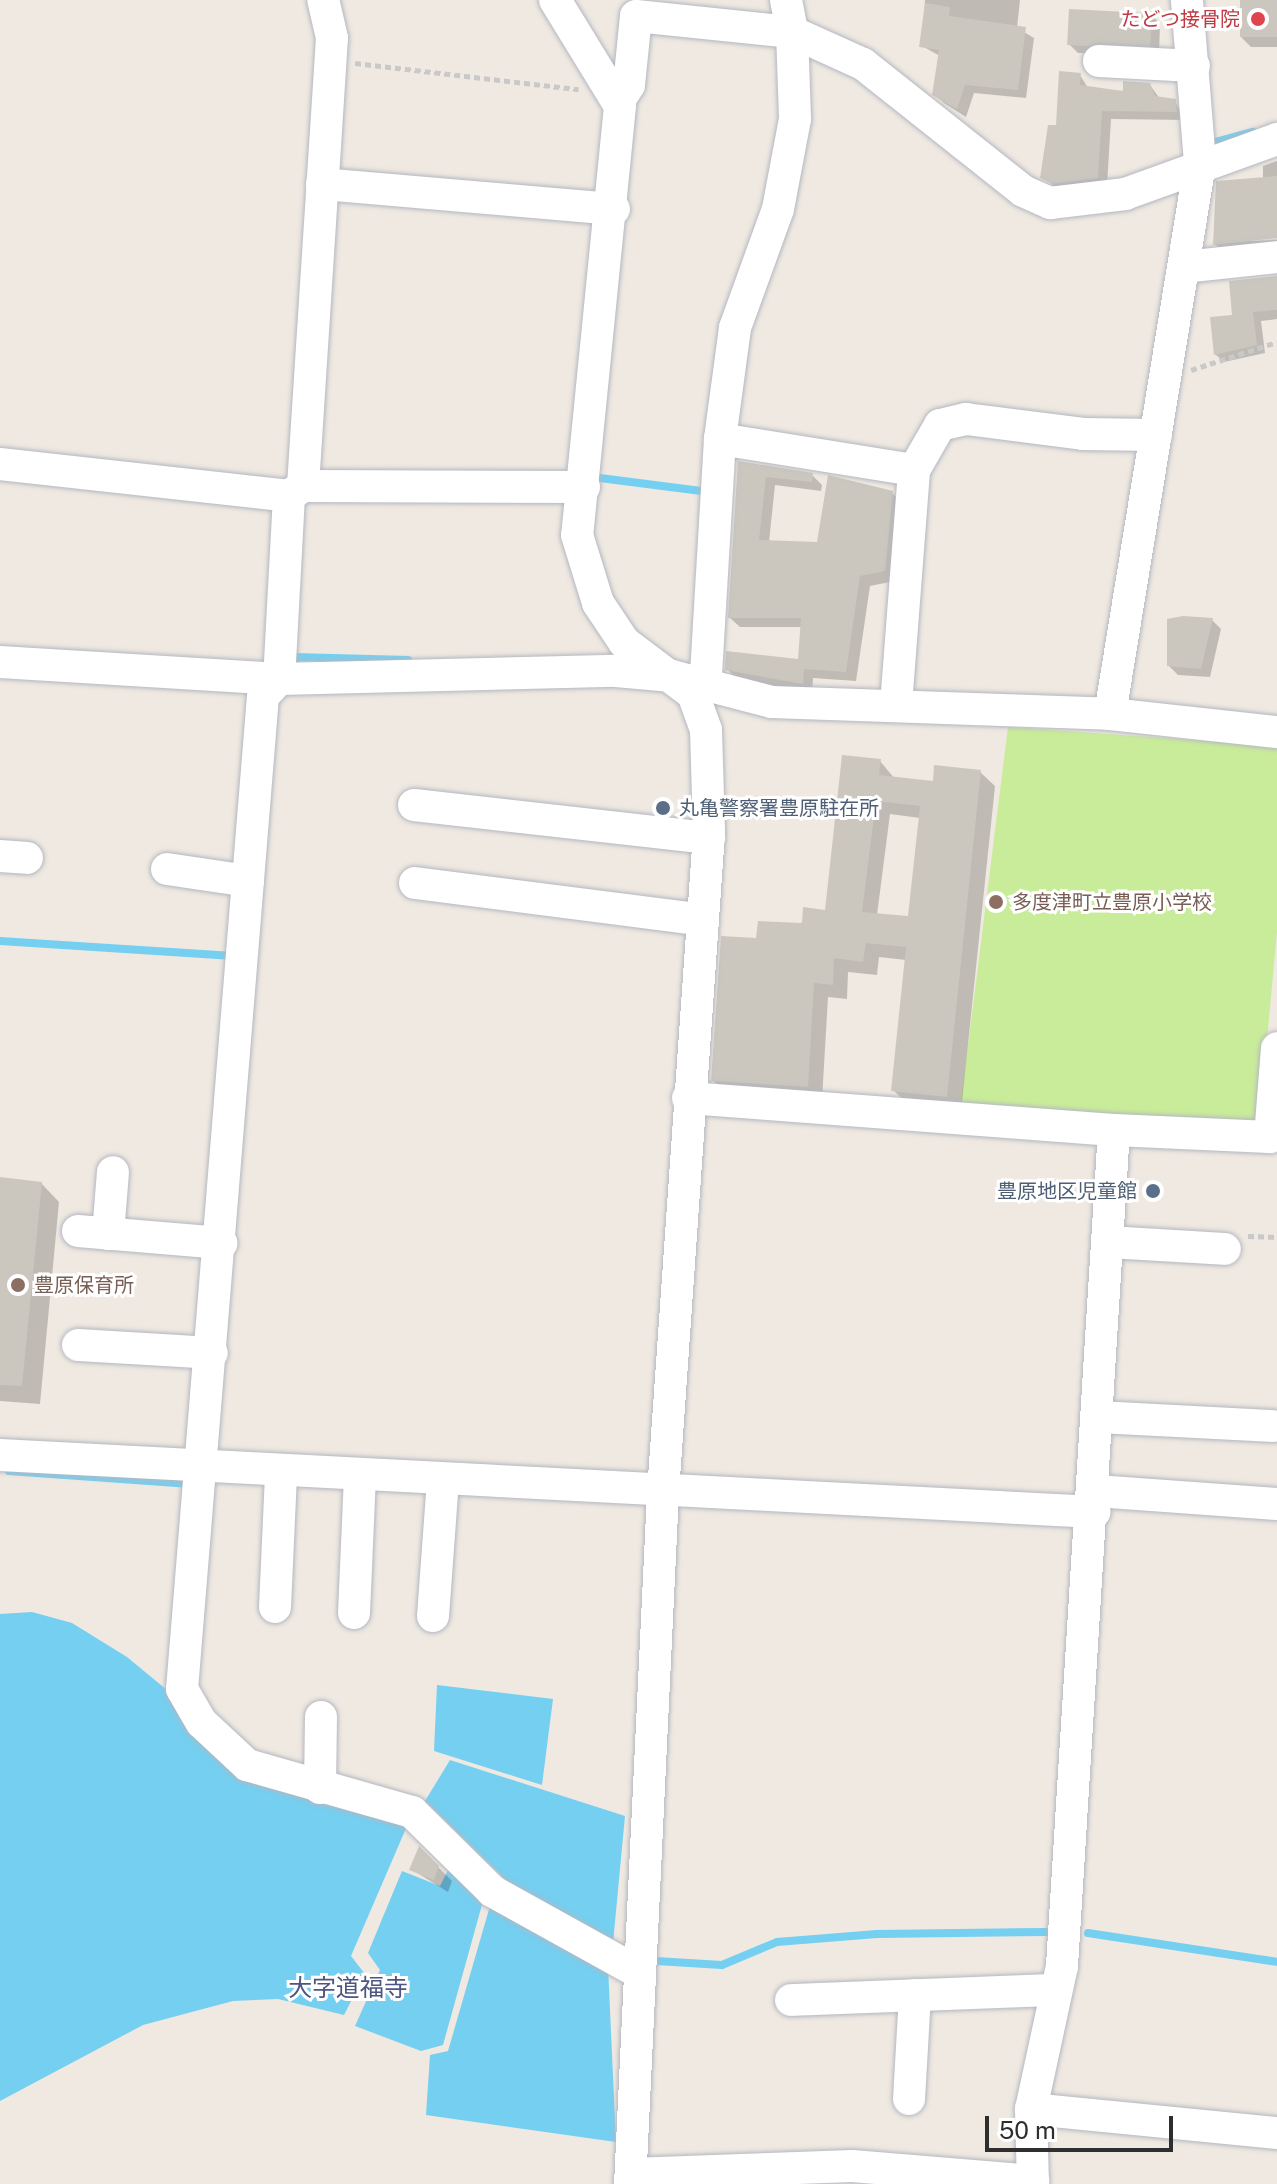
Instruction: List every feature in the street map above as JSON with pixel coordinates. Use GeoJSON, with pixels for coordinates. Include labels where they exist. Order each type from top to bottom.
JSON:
{"type":"FeatureCollection","features":[{"type":"Feature","properties":{"kind":"street"},"geometry":{"type":"LineString","coordinates":[[323,0],[330,60],[322,184],[279,679],[263,696],[240,880],[213,1242],[212,1353],[198,1468],[182,1689],[227,1751],[269,1774],[412,1812],[492,1891],[640,1973]]}},
{"type":"Feature","properties":{"kind":"street"},"geometry":{"type":"LineString","coordinates":[[555,0],[614,94],[614,209],[577,535],[598,603],[624,642],[693,694],[706,730],[709,838],[688,1098],[663,1493],[630,2179],[852,2166],[1033,2182],[1031,2109],[1055,1990],[1096,1502],[1114,1130]]}},
{"type":"Feature","properties":{"kind":"street"},"geometry":{"type":"LineString","coordinates":[[705,688],[720,439],[735,328],[778,209],[795,119],[792,32],[786,0]]}},
{"type":"Feature","properties":{"kind":"street"},"geometry":{"type":"LineString","coordinates":[[1110,714],[1200,163],[1187,0]]}},
{"type":"Feature","properties":{"kind":"street"},"geometry":{"type":"LineString","coordinates":[[614,94],[629,85],[636,16],[792,32],[863,64],[1000,173],[1050,203],[1125,194],[1200,163],[1277,139]]}},
{"type":"Feature","properties":{"kind":"street"},"geometry":{"type":"LineString","coordinates":[[1099,61],[1194,66]]}},
{"type":"Feature","properties":{"kind":"street"},"geometry":{"type":"LineString","coordinates":[[322,184],[614,209]]}},
{"type":"Feature","properties":{"kind":"street"},"geometry":{"type":"LineString","coordinates":[[1184,267],[1277,257]]}},
{"type":"Feature","properties":{"kind":"street"},"geometry":{"type":"LineString","coordinates":[[896,705],[914,470],[940,425],[966,419],[1083,434],[1156,435]]}},
{"type":"Feature","properties":{"kind":"street"},"geometry":{"type":"LineString","coordinates":[[720,439],[914,470]]}},
{"type":"Feature","properties":{"kind":"street"},"geometry":{"type":"LineString","coordinates":[[0,464],[296,491],[584,487]]}},
{"type":"Feature","properties":{"kind":"street"},"geometry":{"type":"LineString","coordinates":[[0,662],[279,679],[672,676],[705,688],[772,702],[1110,714],[1277,732]]}},
{"type":"Feature","properties":{"kind":"street"},"geometry":{"type":"LineString","coordinates":[[414,805],[709,838]]}},
{"type":"Feature","properties":{"kind":"street"},"geometry":{"type":"LineString","coordinates":[[167,869],[240,880]]}},
{"type":"Feature","properties":{"kind":"street"},"geometry":{"type":"LineString","coordinates":[[415,883],[702,920]]}},
{"type":"Feature","properties":{"kind":"street"},"geometry":{"type":"LineString","coordinates":[[688,1098],[1114,1130],[1270,1137],[1277,1048]]}},
{"type":"Feature","properties":{"kind":"street"},"geometry":{"type":"LineString","coordinates":[[113,1172],[93,1233],[213,1242]]}},
{"type":"Feature","properties":{"kind":"street"},"geometry":{"type":"LineString","coordinates":[[1108,1242],[1225,1249]]}},
{"type":"Feature","properties":{"kind":"street"},"geometry":{"type":"LineString","coordinates":[[78,1345],[212,1353]]}},
{"type":"Feature","properties":{"kind":"street"},"geometry":{"type":"LineString","coordinates":[[1100,1417],[1273,1426]]}},
{"type":"Feature","properties":{"kind":"street"},"geometry":{"type":"LineString","coordinates":[[0,1455],[663,1493],[1277,1504]]}},
{"type":"Feature","properties":{"kind":"street"},"geometry":{"type":"LineString","coordinates":[[275,1607],[281,1473]]}},
{"type":"Feature","properties":{"kind":"street"},"geometry":{"type":"LineString","coordinates":[[354,1613],[360,1477]]}},
{"type":"Feature","properties":{"kind":"street"},"geometry":{"type":"LineString","coordinates":[[433,1616],[443,1481]]}},
{"type":"Feature","properties":{"kind":"street"},"geometry":{"type":"LineString","coordinates":[[320,1788],[321,1717]]}},
{"type":"Feature","properties":{"kind":"street"},"geometry":{"type":"LineString","coordinates":[[791,2000],[1055,1990]]}},
{"type":"Feature","properties":{"kind":"street"},"geometry":{"type":"LineString","coordinates":[[909,2099],[915,1995]]}},
{"type":"Feature","properties":{"kind":"street"},"geometry":{"type":"LineString","coordinates":[[1031,2109],[1277,2133]]}},
{"type":"Feature","properties":{"kind":"path"},"geometry":{"type":"LineString","coordinates":[[330,60],[569,93],[614,94]]}},
{"type":"Feature","properties":{"kind":"path"},"geometry":{"type":"LineString","coordinates":[[1166,371],[1198,370],[1277,342]]}},
{"type":"Feature","properties":{"kind":"green space"},"geometry":{"type":"Polygon","coordinates":[[[1008,727],[1277,746],[1277,932],[1259,1126],[960,1110],[1008,727]]]}},
{"type":"Feature","properties":{"kind":"water"},"geometry":{"type":"Polygon","coordinates":[[[32,1612],[72,1623],[127,1657],[173,1695],[194,1729],[407,1826],[351,1956],[365,1974],[344,2015],[278,1999],[233,2001],[143,2025],[0,2101],[0,1614],[32,1612]]]}},
{"type":"Feature","properties":{"kind":"water"},"geometry":{"type":"Polygon","coordinates":[[[437,1685],[553,1699],[542,1785],[434,1751],[437,1685]]]}},
{"type":"Feature","properties":{"kind":"water"},"geometry":{"type":"Polygon","coordinates":[[[450,1760],[625,1816],[613,1943],[517,1891],[425,1801],[450,1760]]]}},
{"type":"Feature","properties":{"kind":"water"},"geometry":{"type":"Polygon","coordinates":[[[451,1864],[485,1894],[443,2045],[421,2051],[355,2026],[380,1970],[368,1953],[402,1871],[440,1886],[451,1864]]]}},
{"type":"Feature","properties":{"kind":"water"},"geometry":{"type":"Polygon","coordinates":[[[492,1899],[608,1966],[616,2142],[426,2115],[430,2055],[448,2051],[492,1899]]]}},
{"type":"Feature","properties":{"kind":"building","name":"たどつ接骨院"},"geometry":{"type":"Polygon","coordinates":[[[1240,0],[1277,0],[1277,37],[1240,37],[1240,0]]]}},
{"type":"Feature","properties":{"kind":"building"},"geometry":{"type":"Polygon","coordinates":[[[925,3],[950,7],[949,16],[1026,27],[1018,90],[965,85],[957,109],[932,95],[939,50],[919,47],[925,3]]]}},
{"type":"Feature","properties":{"kind":"building"},"geometry":{"type":"Polygon","coordinates":[[[1069,9],[1152,13],[1150,49],[1067,45],[1069,9]]]}},
{"type":"Feature","properties":{"kind":"building"},"geometry":{"type":"Polygon","coordinates":[[[1059,71],[1081,73],[1080,85],[1123,91],[1123,81],[1150,83],[1155,96],[1176,99],[1177,112],[1102,111],[1098,178],[1053,184],[1040,178],[1048,125],[1056,125],[1059,71]]]}},
{"type":"Feature","properties":{"kind":"building"},"geometry":{"type":"Polygon","coordinates":[[[1277,176],[1277,238],[1213,245],[1216,181],[1277,176]]]}},
{"type":"Feature","properties":{"kind":"building"},"geometry":{"type":"Polygon","coordinates":[[[1277,276],[1277,310],[1253,312],[1257,345],[1214,355],[1210,317],[1232,315],[1229,281],[1277,276]]]}},
{"type":"Feature","properties":{"kind":"building"},"geometry":{"type":"Polygon","coordinates":[[[738,461],[813,473],[812,482],[766,477],[759,540],[817,542],[828,475],[893,491],[885,571],[860,576],[846,672],[804,669],[803,684],[725,670],[726,651],[798,659],[801,618],[728,618],[738,461]]]}},
{"type":"Feature","properties":{"kind":"building"},"geometry":{"type":"Polygon","coordinates":[[[1183,616],[1213,618],[1201,669],[1167,666],[1167,619],[1183,616]]]}},
{"type":"Feature","properties":{"kind":"building"},"geometry":{"type":"Polygon","coordinates":[[[842,755],[881,759],[879,775],[933,781],[934,765],[981,770],[947,1097],[891,1091],[906,947],[866,943],[863,962],[834,958],[833,985],[814,983],[808,1087],[711,1081],[721,936],[756,938],[758,921],[802,923],[803,907],[825,910],[842,755]],[[876,801],[862,912],[908,916],[920,806],[876,801]]]}},
{"type":"Feature","properties":{"kind":"building","name":"豊原保育所"},"geometry":{"type":"Polygon","coordinates":[[[0,1177],[42,1182],[22,1386],[0,1385],[0,1177]]]}},
{"type":"Feature","properties":{"kind":"building"},"geometry":{"type":"Polygon","coordinates":[[[419,1846],[439,1866],[434,1880],[409,1870],[419,1846]]]}},
{"type":"Feature","properties":{"kind":"waterway"},"geometry":{"type":"LineString","coordinates":[[1215,142],[1253,132]]}},
{"type":"Feature","properties":{"kind":"waterway"},"geometry":{"type":"LineString","coordinates":[[600,478],[709,492]]}},
{"type":"Feature","properties":{"kind":"waterway"},"geometry":{"type":"LineString","coordinates":[[294,657],[408,660]]}},
{"type":"Feature","properties":{"kind":"waterway"},"geometry":{"type":"LineString","coordinates":[[0,941],[230,956]]}},
{"type":"Feature","properties":{"kind":"waterway"},"geometry":{"type":"LineString","coordinates":[[9,1471],[191,1484]]}},
{"type":"Feature","properties":{"kind":"waterway"},"geometry":{"type":"LineString","coordinates":[[656,1961],[722,1965],[777,1942],[877,1934],[1046,1932]]}},
{"type":"Feature","properties":{"kind":"waterway"},"geometry":{"type":"LineString","coordinates":[[1088,1933],[1277,1962]]}},
{"type":"Feature","properties":{"kind":"place","name":"たどつ接骨院"},"geometry":{"type":"Point","coordinates":[1258,19]}},
{"type":"Feature","properties":{"kind":"place","name":"丸亀警察署豊原駐在所"},"geometry":{"type":"Point","coordinates":[663,808]}},
{"type":"Feature","properties":{"kind":"place","name":"多度津町立豊原小学校"},"geometry":{"type":"Point","coordinates":[996,902]}},
{"type":"Feature","properties":{"kind":"place","name":"豊原地区児童館"},"geometry":{"type":"Point","coordinates":[1153,1191]}},
{"type":"Feature","properties":{"kind":"place","name":"豊原保育所"},"geometry":{"type":"Point","coordinates":[18,1285]}},
{"type":"Feature","properties":{"kind":"district","name":"大字道福寺"},"geometry":{"type":"Point","coordinates":[348,1988]}}]}
